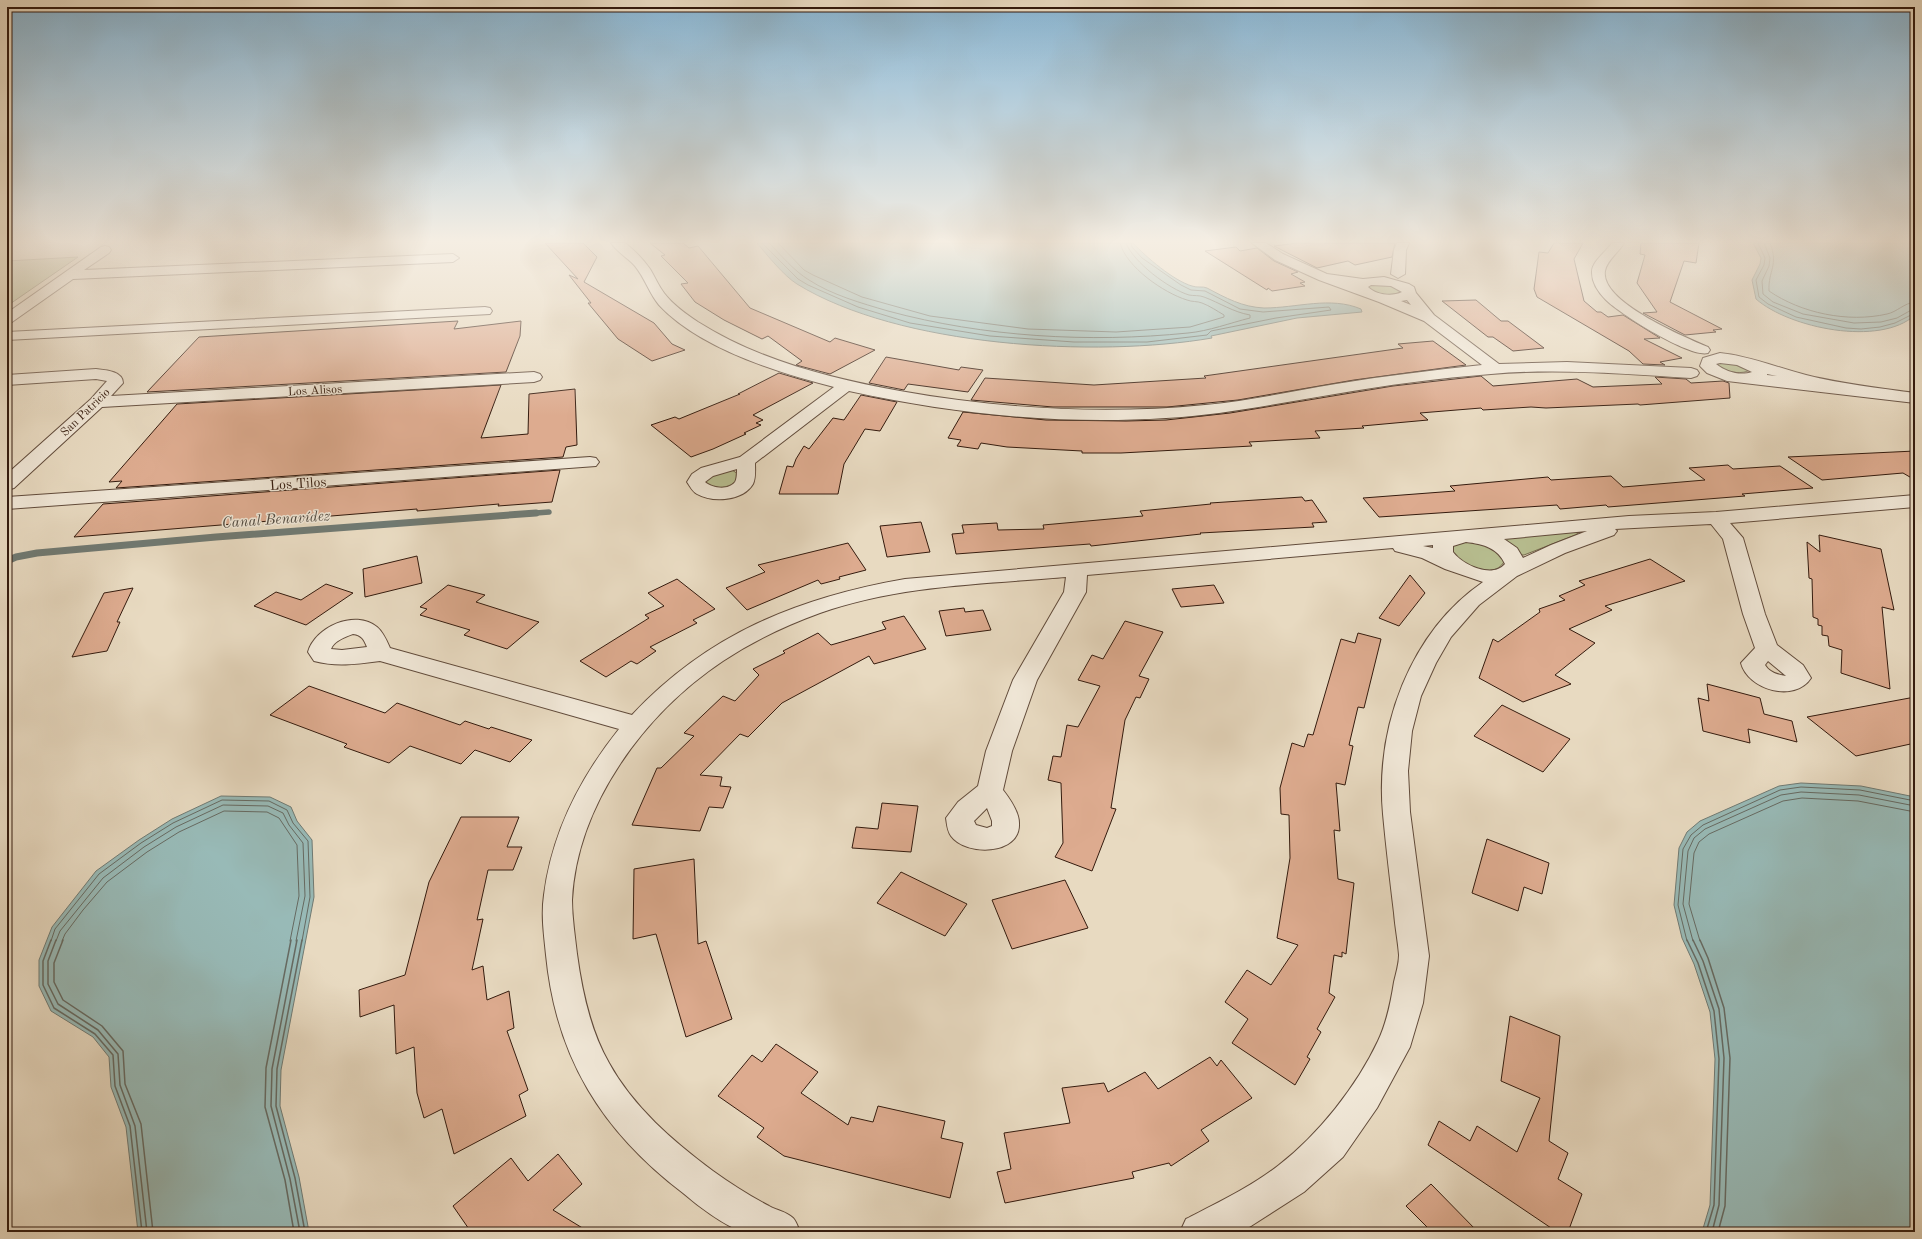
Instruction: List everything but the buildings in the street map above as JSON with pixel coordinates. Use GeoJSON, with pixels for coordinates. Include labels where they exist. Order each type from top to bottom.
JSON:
{"type":"FeatureCollection","features":[{"type":"Feature","properties":{"kind":"street"},"geometry":{"type":"LineString","coordinates":[[7,319],[33,301]]}},
{"type":"Feature","properties":{"kind":"street"},"geometry":{"type":"LineString","coordinates":[[664,301],[691,324],[735,348],[769,363],[845,386],[913,399],[1006,410],[1065,414],[1160,413],[1237,406],[1379,382],[1496,369],[1553,368],[1691,373],[1848,389],[1915,398]]}},
{"type":"Feature","properties":{"kind":"street"},"geometry":{"type":"LineString","coordinates":[[1388,301],[1429,318],[1496,369]]}},
{"type":"Feature","properties":{"kind":"street"},"geometry":{"type":"LineString","coordinates":[[1416,301],[1429,318]]}},
{"type":"Feature","properties":{"kind":"street"},"geometry":{"type":"LineString","coordinates":[[1616,301],[1625,309],[1707,358],[1723,374],[1744,378],[1756,377],[1760,372],[1757,369],[1739,361]]}},
{"type":"Feature","properties":{"kind":"street"},"geometry":{"type":"LineString","coordinates":[[7,336],[485,311]]}},
{"type":"Feature","properties":{"kind":"street"},"geometry":{"type":"LineString","coordinates":[[1707,358],[1720,358],[1739,361],[1796,377],[1848,389]]}},
{"type":"Feature","properties":{"kind":"street"},"geometry":{"type":"LineString","coordinates":[[1691,373],[1704,370],[1707,358]]}},
{"type":"Feature","properties":{"kind":"street","name":"San Patricio"},"geometry":{"type":"LineString","coordinates":[[7,380],[96,374],[105,375],[115,379],[115,382],[97,402],[7,484]]}},
{"type":"Feature","properties":{"kind":"street","name":"Los Alisos"},"geometry":{"type":"LineString","coordinates":[[97,402],[534,377]]}},
{"type":"Feature","properties":{"kind":"street"},"geometry":{"type":"LineString","coordinates":[[746,461],[845,386]]}},
{"type":"Feature","properties":{"kind":"street","name":"Los Tilos"},"geometry":{"type":"LineString","coordinates":[[7,503],[590,462]]}},
{"type":"Feature","properties":{"kind":"street"},"geometry":{"type":"LineString","coordinates":[[781,1232],[752,1219],[691,1180],[632,1123],[598,1076],[576,1026],[565,985],[558,898],[563,865],[574,826],[593,785],[613,753],[635,725],[694,671],[724,649],[768,626],[814,608],[852,595],[905,585],[1459,536],[1629,522],[1716,518],[1915,501]]}},
{"type":"Feature","properties":{"kind":"street"},"geometry":{"type":"LineString","coordinates":[[1716,518],[1733,538],[1754,614],[1767,649]]}},
{"type":"Feature","properties":{"kind":"street"},"geometry":{"type":"LineString","coordinates":[[1199,1232],[1238,1213],[1291,1179],[1330,1144],[1365,1096],[1393,1047],[1407,1002],[1414,956],[1396,812],[1395,771],[1400,731],[1409,696],[1424,663],[1443,633],[1470,600],[1510,573],[1558,549],[1629,522]]}},
{"type":"Feature","properties":{"kind":"street"},"geometry":{"type":"LineString","coordinates":[[1383,543],[1422,551],[1458,568],[1487,577],[1510,573],[1516,565],[1515,559],[1506,549],[1490,540],[1459,536],[1446,540],[1442,545],[1441,551],[1445,558],[1458,568],[1468,582],[1470,600]]}},
{"type":"Feature","properties":{"kind":"street"},"geometry":{"type":"LineString","coordinates":[[990,792],[999,751],[1025,680],[1075,592],[1077,579],[1075,570]]}},
{"type":"Feature","properties":{"kind":"street"},"geometry":{"type":"LineString","coordinates":[[380,653],[635,725]]}},
{"type":"Feature","properties":{"kind":"green space"},"geometry":{"type":"Polygon","coordinates":[[[7,301],[15,301],[7,306],[7,301]]]}},
{"type":"Feature","properties":{"kind":"green space"},"geometry":{"type":"Polygon","coordinates":[[[1725,360],[1748,369],[1748,371],[1740,373],[1728,371],[1716,366],[1714,362],[1725,360]]]}},
{"type":"Feature","properties":{"kind":"green space"},"geometry":{"type":"Polygon","coordinates":[[[732,470],[738,474],[738,480],[734,483],[726,487],[714,487],[705,484],[703,478],[732,470]]]}},
{"type":"Feature","properties":{"kind":"green space"},"geometry":{"type":"Polygon","coordinates":[[[1574,531],[1578,534],[1524,555],[1519,555],[1497,537],[1574,531]]]}},
{"type":"Feature","properties":{"kind":"green space"},"geometry":{"type":"Polygon","coordinates":[[[1464,541],[1488,545],[1503,558],[1504,562],[1493,570],[1478,569],[1471,566],[1452,555],[1453,546],[1464,541]]]}},
{"type":"Feature","properties":{"kind":"water"},"geometry":{"type":"Polygon","coordinates":[[[831,301],[1234,301],[1248,306],[1264,308],[1337,303],[1361,309],[1362,312],[1297,318],[1211,336],[1212,338],[1165,344],[1113,347],[1057,346],[999,342],[943,334],[889,322],[831,301]]]}},
{"type":"Feature","properties":{"kind":"water"},"geometry":{"type":"Polygon","coordinates":[[[1759,301],[1915,301],[1915,315],[1899,325],[1880,330],[1858,332],[1835,330],[1812,325],[1790,318],[1771,309],[1759,301]]]}},
{"type":"Feature","properties":{"kind":"water"},"geometry":{"type":"Polygon","coordinates":[[[1801,783],[1861,786],[1915,797],[1915,1232],[1702,1232],[1710,1205],[1715,1059],[1710,1012],[1694,964],[1682,938],[1674,905],[1679,848],[1687,832],[1700,821],[1779,786],[1801,783]]]}},
{"type":"Feature","properties":{"kind":"water"},"geometry":{"type":"Polygon","coordinates":[[[221,796],[270,797],[291,807],[297,821],[312,840],[314,897],[281,1070],[280,1106],[299,1177],[309,1232],[138,1232],[126,1127],[111,1087],[109,1057],[93,1037],[51,1011],[39,986],[39,960],[52,927],[96,871],[139,840],[172,819],[221,796]]]}},
{"type":"Feature","properties":{"kind":"waterway","name":"Canal Benavídez"},"geometry":{"type":"LineString","coordinates":[[536,513],[549,512]]}},
{"type":"Feature","properties":{"kind":"waterway","name":"Canal Benavídez"},"geometry":{"type":"LineString","coordinates":[[7,561],[16,557],[37,553],[216,537],[536,513]]}},
{"type":"Feature","properties":{"kind":"waterway","name":"Canal Benavídez"},"geometry":{"type":"LineString","coordinates":[[523,514],[536,513]]}}]}
